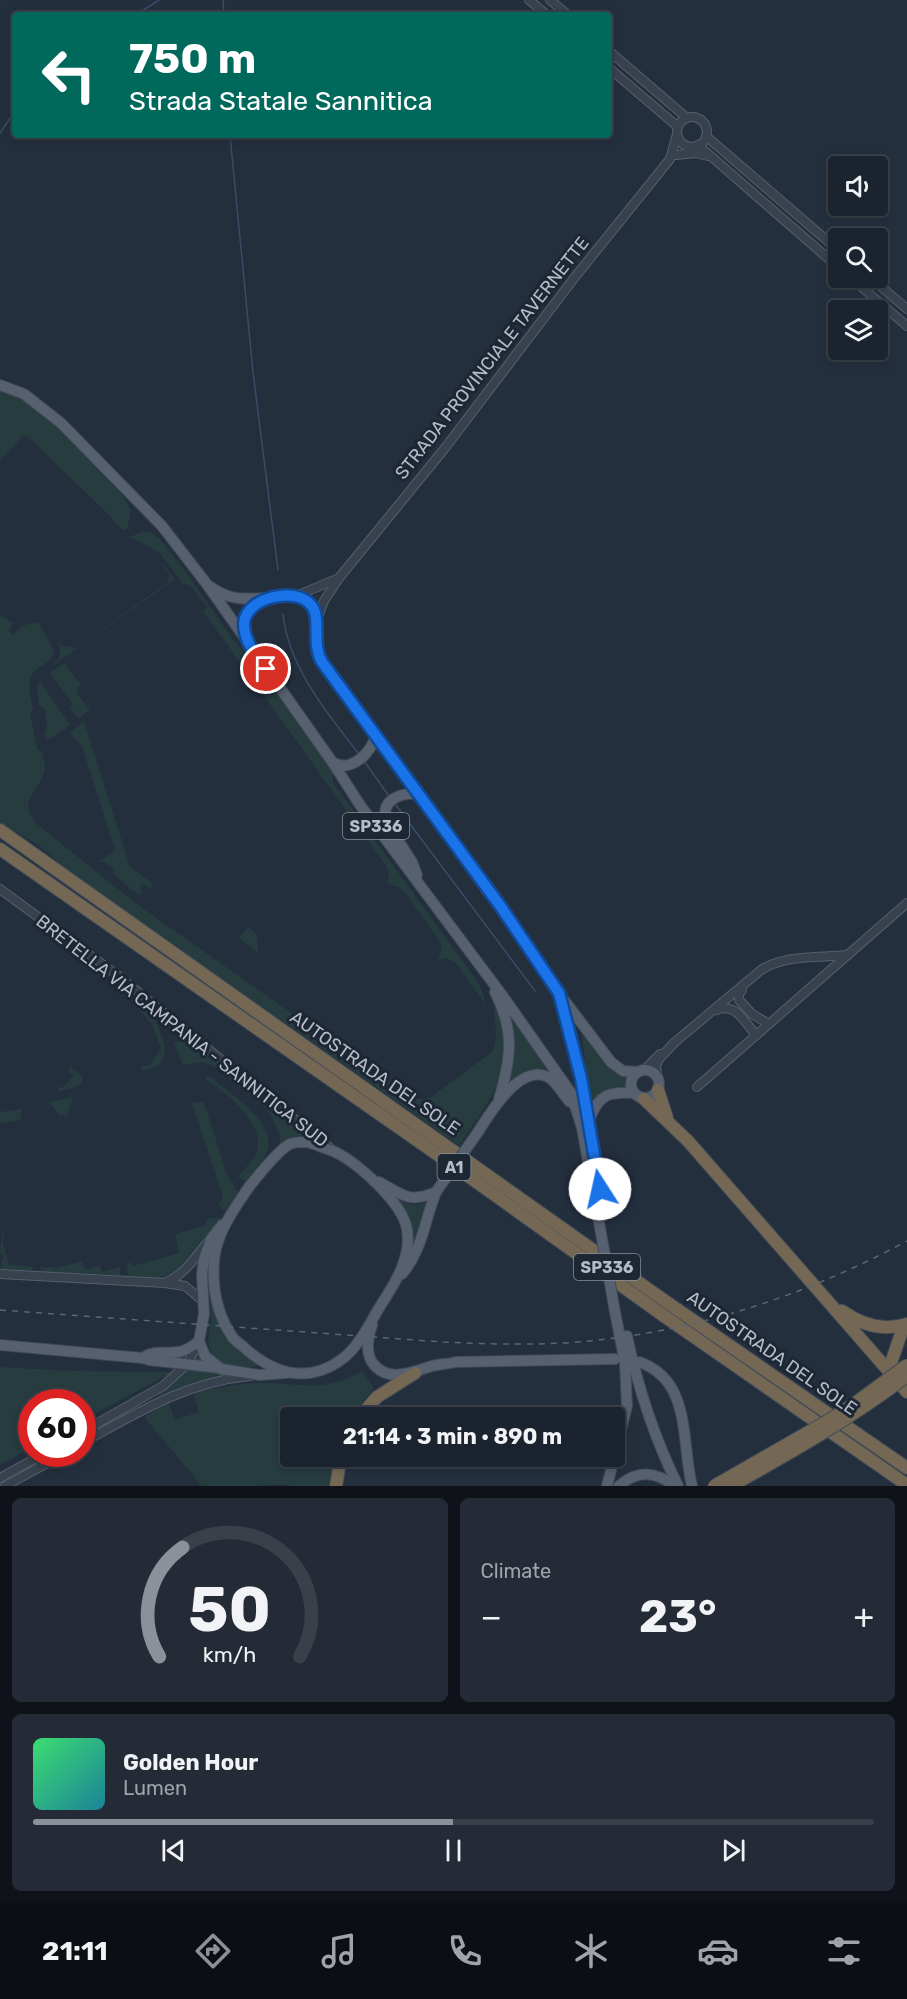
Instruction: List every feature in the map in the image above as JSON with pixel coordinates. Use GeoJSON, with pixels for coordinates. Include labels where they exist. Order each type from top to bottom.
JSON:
{"type":"FeatureCollection","features":[{"type":"Feature","properties":{"kind":"highway","name":"AUTOSTRADA DEL SOLE"},"geometry":{"type":"LineString","coordinates":[[0,830],[711,1333],[907,1468]]}},
{"type":"Feature","properties":{"kind":"highway","name":"AUTOSTRADA DEL SOLE"},"geometry":{"type":"LineString","coordinates":[[0,849],[907,1485]]}},
{"type":"Feature","properties":{"kind":"highway"},"geometry":{"type":"LineString","coordinates":[[658,1090],[668,1120]]}},
{"type":"Feature","properties":{"kind":"highway"},"geometry":{"type":"LineString","coordinates":[[639,1096],[668,1120],[907,1392]]}},
{"type":"Feature","properties":{"kind":"highway"},"geometry":{"type":"LineString","coordinates":[[823,1295],[858,1322],[877,1327],[906,1324],[891,1363],[893,1378]]}},
{"type":"Feature","properties":{"kind":"highway"},"geometry":{"type":"LineString","coordinates":[[714,1486],[824,1423],[907,1365]]}},
{"type":"Feature","properties":{"kind":"highway"},"geometry":{"type":"LineString","coordinates":[[368,1407],[377,1397],[415,1373]]}},
{"type":"Feature","properties":{"kind":"highway"},"geometry":{"type":"LineString","coordinates":[[731,1486],[833,1428],[907,1376]]}},
{"type":"Feature","properties":{"kind":"highway"},"geometry":{"type":"LineString","coordinates":[[336,1486],[339,1467]]}},
{"type":"Feature","properties":{"kind":"main road"},"geometry":{"type":"LineString","coordinates":[[1,384],[24,394],[61,423],[162,526],[206,583],[333,763],[342,766],[355,763],[372,747],[373,734]]}},
{"type":"Feature","properties":{"kind":"main road"},"geometry":{"type":"LineString","coordinates":[[206,583],[226,597],[242,599],[296,596]]}},
{"type":"Feature","properties":{"kind":"main road","name":"SP336"},"geometry":{"type":"LineString","coordinates":[[296,596],[304,598],[314,608],[318,656],[501,907],[559,993],[574,1048],[589,1122],[603,1226]]}},
{"type":"Feature","properties":{"kind":"main road"},"geometry":{"type":"LineString","coordinates":[[253,651],[244,627],[246,616],[253,607],[271,598]]}},
{"type":"Feature","properties":{"kind":"main road","name":"SP336"},"geometry":{"type":"LineString","coordinates":[[333,763],[360,805],[502,994],[567,1086],[582,1128],[619,1315],[633,1366],[676,1486]]}},
{"type":"Feature","properties":{"kind":"main road"},"geometry":{"type":"LineString","coordinates":[[419,794],[401,794],[393,799],[386,805],[384,816],[412,862],[422,886]]}},
{"type":"Feature","properties":{"kind":"main road","name":"SP336"},"geometry":{"type":"LineString","coordinates":[[485,974],[505,1016],[510,1037],[510,1060],[498,1102]]}},
{"type":"Feature","properties":{"kind":"main road"},"geometry":{"type":"LineString","coordinates":[[559,993],[611,1062],[623,1071],[651,1072],[657,1076],[659,1086],[652,1097],[614,1092],[606,1095],[594,1107],[589,1122]]}},
{"type":"Feature","properties":{"kind":"main road"},"geometry":{"type":"LineString","coordinates":[[639,1096],[631,1082],[641,1071]]}},
{"type":"Feature","properties":{"kind":"main road","name":"SP336"},"geometry":{"type":"LineString","coordinates":[[436,1192],[498,1102],[523,1079],[533,1075],[546,1076],[575,1107]]}},
{"type":"Feature","properties":{"kind":"main road"},"geometry":{"type":"LineString","coordinates":[[221,1369],[205,1356],[200,1341],[204,1314],[204,1259],[211,1239],[227,1217],[263,1169],[290,1144],[308,1142],[335,1152],[369,1176],[405,1197],[422,1198],[436,1192]]}},
{"type":"Feature","properties":{"kind":"main road"},"geometry":{"type":"LineString","coordinates":[[369,1176],[392,1200],[407,1228],[400,1276]]}},
{"type":"Feature","properties":{"kind":"main road"},"geometry":{"type":"LineString","coordinates":[[0,1345],[142,1358],[259,1375],[313,1374],[340,1361],[353,1349],[400,1276],[413,1261],[436,1192]]}},
{"type":"Feature","properties":{"kind":"main road"},"geometry":{"type":"LineString","coordinates":[[227,1217],[214,1258],[215,1291],[221,1315],[234,1339],[258,1359],[287,1373]]}},
{"type":"Feature","properties":{"kind":"main road"},"geometry":{"type":"LineString","coordinates":[[381,1305],[368,1346],[370,1359],[377,1368],[389,1374],[415,1373],[434,1366],[456,1362],[615,1359]]}},
{"type":"Feature","properties":{"kind":"main road"},"geometry":{"type":"LineString","coordinates":[[608,1486],[627,1406],[619,1315]]}},
{"type":"Feature","properties":{"kind":"main road"},"geometry":{"type":"LineString","coordinates":[[142,1358],[149,1353],[178,1352],[200,1341]]}},
{"type":"Feature","properties":{"kind":"main road"},"geometry":{"type":"LineString","coordinates":[[639,1362],[649,1365],[668,1382],[678,1399],[692,1486]]}},
{"type":"Feature","properties":{"kind":"main road","name":"SP336"},"geometry":{"type":"LineString","coordinates":[[619,1486],[626,1480],[642,1474],[657,1475],[676,1486]]}},
{"type":"Feature","properties":{"kind":"street"},"geometry":{"type":"LineString","coordinates":[[530,0],[544,12]]}},
{"type":"Feature","properties":{"kind":"street"},"geometry":{"type":"LineString","coordinates":[[550,0],[564,12]]}},
{"type":"Feature","properties":{"kind":"street"},"geometry":{"type":"LineString","coordinates":[[612,54],[687,118],[696,118],[703,123],[706,136],[828,241]]}},
{"type":"Feature","properties":{"kind":"street"},"geometry":{"type":"LineString","coordinates":[[612,71],[662,113],[677,130],[681,143],[694,146],[713,159],[828,258]]}},
{"type":"Feature","properties":{"kind":"street"},"geometry":{"type":"LineString","coordinates":[[662,113],[672,134],[673,154],[696,153],[713,159]]}},
{"type":"Feature","properties":{"kind":"street"},"geometry":{"type":"LineString","coordinates":[[677,130],[687,118]]}},
{"type":"Feature","properties":{"kind":"street","name":"STRADA PROVINCIALE TAVERNETTE"},"geometry":{"type":"LineString","coordinates":[[316,622],[324,601],[339,578],[445,448],[575,277],[673,154],[677,130]]}},
{"type":"Feature","properties":{"kind":"street","name":"STRADA PROVINCIALE TAVERNETTE"},"geometry":{"type":"LineString","coordinates":[[673,154],[694,146],[706,136]]}},
{"type":"Feature","properties":{"kind":"street"},"geometry":{"type":"LineString","coordinates":[[863,288],[907,326]]}},
{"type":"Feature","properties":{"kind":"street"},"geometry":{"type":"LineString","coordinates":[[883,288],[907,309]]}},
{"type":"Feature","properties":{"kind":"street","name":"STRADA PROVINCIALE TAVERNETTE"},"geometry":{"type":"LineString","coordinates":[[296,596],[339,578]]}},
{"type":"Feature","properties":{"kind":"street","name":"BRETELLA VIA CAMPANIA - SANNITICA SUD"},"geometry":{"type":"LineString","coordinates":[[0,889],[117,975],[335,1152]]}},
{"type":"Feature","properties":{"kind":"street"},"geometry":{"type":"LineString","coordinates":[[698,1087],[907,903]]}},
{"type":"Feature","properties":{"kind":"street"},"geometry":{"type":"LineString","coordinates":[[641,1071],[761,970],[773,963],[849,954]]}},
{"type":"Feature","properties":{"kind":"street"},"geometry":{"type":"LineString","coordinates":[[744,986],[739,994],[739,1000],[752,1014],[769,1024]]}},
{"type":"Feature","properties":{"kind":"street"},"geometry":{"type":"LineString","coordinates":[[711,1012],[730,1007],[756,1035]]}},
{"type":"Feature","properties":{"kind":"street"},"geometry":{"type":"LineString","coordinates":[[657,1076],[656,1066],[659,1059],[670,1047]]}},
{"type":"Feature","properties":{"kind":"street"},"geometry":{"type":"LineString","coordinates":[[165,1283],[184,1272],[211,1239]]}},
{"type":"Feature","properties":{"kind":"street"},"geometry":{"type":"LineString","coordinates":[[0,1274],[165,1283],[185,1286],[203,1301]]}},
{"type":"Feature","properties":{"kind":"street"},"geometry":{"type":"LineString","coordinates":[[96,1424],[164,1386],[187,1364],[200,1341]]}},
{"type":"Feature","properties":{"kind":"street"},"geometry":{"type":"LineString","coordinates":[[96,1435],[159,1400],[191,1388],[259,1375]]}},
{"type":"Feature","properties":{"kind":"street"},"geometry":{"type":"LineString","coordinates":[[0,1478],[20,1467]]}},
{"type":"Feature","properties":{"kind":"street"},"geometry":{"type":"LineString","coordinates":[[5,1486],[40,1467]]}},
{"type":"Feature","properties":{"kind":"green space"},"geometry":{"type":"Polygon","coordinates":[[[0,388],[7,389],[38,408],[110,479],[124,497],[131,511],[127,529],[122,530],[27,436],[23,436],[0,461],[0,388]]]}},
{"type":"Feature","properties":{"kind":"green space"},"geometry":{"type":"Polygon","coordinates":[[[141,532],[149,532],[159,538],[237,645],[256,663],[331,767],[334,784],[480,985],[486,1005],[456,963],[446,958],[438,960],[442,948],[439,940],[404,891],[387,884],[389,874],[387,867],[203,611],[207,607],[190,585],[183,584],[160,553],[130,537],[141,532]]]}},
{"type":"Feature","properties":{"kind":"green space"},"geometry":{"type":"Polygon","coordinates":[[[158,559],[175,579],[51,667],[59,657],[59,643],[77,648],[168,582],[169,575],[158,559]]]}},
{"type":"Feature","properties":{"kind":"green space"},"geometry":{"type":"Polygon","coordinates":[[[0,615],[13,623],[9,631],[13,635],[21,626],[38,622],[54,650],[51,658],[32,675],[30,683],[33,709],[30,713],[37,749],[42,752],[45,767],[29,802],[28,809],[31,817],[134,902],[413,1099],[431,1097],[492,1052],[496,1034],[494,1004],[502,1024],[505,1043],[504,1062],[499,1079],[482,1113],[459,1146],[60,865],[40,846],[0,822],[0,615]]]}},
{"type":"Feature","properties":{"kind":"green space"},"geometry":{"type":"Polygon","coordinates":[[[65,663],[81,685],[77,688],[77,693],[90,710],[78,719],[70,708],[73,705],[50,673],[65,663]]]}},
{"type":"Feature","properties":{"kind":"green space"},"geometry":{"type":"Polygon","coordinates":[[[41,683],[70,725],[48,739],[44,732],[47,728],[45,709],[39,705],[37,685],[41,683]]]}},
{"type":"Feature","properties":{"kind":"green space"},"geometry":{"type":"Polygon","coordinates":[[[84,721],[130,867],[153,884],[150,888],[142,884],[139,889],[144,893],[139,895],[114,875],[113,869],[104,862],[98,862],[115,850],[82,746],[70,733],[84,721]]]}},
{"type":"Feature","properties":{"kind":"green space"},"geometry":{"type":"Polygon","coordinates":[[[248,927],[257,934],[258,953],[239,938],[248,927]]]}},
{"type":"Feature","properties":{"kind":"green space"},"geometry":{"type":"Polygon","coordinates":[[[128,992],[153,1016],[164,1045],[164,1056],[159,1064],[142,1071],[141,1066],[149,1066],[161,1049],[153,1026],[134,1002],[125,995],[128,992]]]}},
{"type":"Feature","properties":{"kind":"green space"},"geometry":{"type":"Polygon","coordinates":[[[512,1020],[547,1069],[525,1072],[508,1086],[514,1053],[512,1020]]]}},
{"type":"Feature","properties":{"kind":"green space"},"geometry":{"type":"Polygon","coordinates":[[[581,1030],[606,1064],[628,1077],[627,1089],[591,1107],[581,1030]]]}},
{"type":"Feature","properties":{"kind":"green space"},"geometry":{"type":"Polygon","coordinates":[[[188,1039],[321,1145],[310,1141],[279,1150],[280,1135],[268,1110],[214,1066],[201,1062],[183,1065],[174,1043],[188,1039]]]}},
{"type":"Feature","properties":{"kind":"green space"},"geometry":{"type":"Polygon","coordinates":[[[69,1065],[82,1076],[82,1083],[74,1088],[59,1091],[60,1086],[63,1088],[74,1075],[69,1072],[69,1065]]]}},
{"type":"Feature","properties":{"kind":"green space"},"geometry":{"type":"Polygon","coordinates":[[[206,1076],[212,1078],[251,1111],[266,1132],[268,1143],[266,1155],[246,1182],[238,1177],[256,1154],[258,1140],[255,1130],[250,1119],[242,1110],[224,1092],[206,1079],[206,1076]]]}},
{"type":"Feature","properties":{"kind":"green space"},"geometry":{"type":"Polygon","coordinates":[[[73,1097],[67,1116],[59,1115],[49,1102],[73,1097]]]}},
{"type":"Feature","properties":{"kind":"green space"},"geometry":{"type":"Polygon","coordinates":[[[204,1102],[228,1178],[239,1193],[226,1211],[218,1206],[223,1196],[192,1103],[204,1102]]]}},
{"type":"Feature","properties":{"kind":"green space"},"geometry":{"type":"Polygon","coordinates":[[[22,1109],[20,1120],[0,1122],[0,1112],[22,1109]]]}},
{"type":"Feature","properties":{"kind":"green space"},"geometry":{"type":"Polygon","coordinates":[[[386,1192],[411,1205],[428,1202],[413,1252],[386,1192]]]}},
{"type":"Feature","properties":{"kind":"green space"},"geometry":{"type":"Polygon","coordinates":[[[209,1218],[222,1218],[179,1274],[161,1280],[128,1276],[127,1264],[131,1262],[133,1266],[179,1253],[175,1234],[204,1226],[209,1218]]]}},
{"type":"Feature","properties":{"kind":"green space"},"geometry":{"type":"Polygon","coordinates":[[[2,1230],[4,1237],[2,1240],[9,1265],[34,1267],[31,1271],[0,1270],[3,1256],[0,1254],[2,1230]]]}},
{"type":"Feature","properties":{"kind":"green space"},"geometry":{"type":"Polygon","coordinates":[[[208,1259],[219,1315],[257,1366],[229,1366],[212,1354],[209,1347],[211,1315],[208,1259]]]}},
{"type":"Feature","properties":{"kind":"green space"},"geometry":{"type":"Polygon","coordinates":[[[82,1261],[85,1270],[99,1265],[102,1272],[120,1267],[120,1275],[41,1272],[40,1267],[57,1268],[82,1261]]]}},
{"type":"Feature","properties":{"kind":"green space"},"geometry":{"type":"Polygon","coordinates":[[[199,1346],[203,1357],[245,1375],[191,1386],[158,1396],[199,1346]]]}},
{"type":"Feature","properties":{"kind":"green space"},"geometry":{"type":"Polygon","coordinates":[[[0,1367],[74,1371],[173,1372],[96,1413],[96,1389],[18,1389],[18,1455],[0,1465],[0,1367]]]}},
{"type":"Feature","properties":{"kind":"green space"},"geometry":{"type":"Polygon","coordinates":[[[362,1371],[374,1388],[359,1407],[280,1407],[280,1467],[332,1467],[329,1486],[283,1484],[202,1486],[144,1417],[169,1402],[174,1420],[199,1412],[193,1393],[210,1389],[253,1383],[313,1385],[349,1378],[362,1371]]]}},
{"type":"Feature","properties":{"kind":"waterway"},"geometry":{"type":"LineString","coordinates":[[141,12],[159,0]]}},
{"type":"Feature","properties":{"kind":"waterway"},"geometry":{"type":"LineString","coordinates":[[223,0],[224,12]]}},
{"type":"Feature","properties":{"kind":"waterway"},"geometry":{"type":"LineString","coordinates":[[0,133],[12,115]]}},
{"type":"Feature","properties":{"kind":"waterway"},"geometry":{"type":"LineString","coordinates":[[230,138],[253,372],[278,570]]}},
{"type":"Feature","properties":{"kind":"waterway"},"geometry":{"type":"LineString","coordinates":[[283,614],[292,652],[301,670],[322,705],[358,753]]}},
{"type":"Feature","properties":{"kind":"waterway"},"geometry":{"type":"LineString","coordinates":[[364,761],[389,796]]}},
{"type":"Feature","properties":{"kind":"waterway"},"geometry":{"type":"LineString","coordinates":[[395,804],[535,991]]}},
{"type":"Feature","properties":{"kind":"railway"},"geometry":{"type":"LineString","coordinates":[[0,1310],[443,1342],[565,1343],[655,1332],[742,1310],[826,1280],[907,1241]]}},
{"type":"Feature","properties":{"kind":"route"},"geometry":{"type":"LineString","coordinates":[[266,669],[247,639],[244,621],[248,612],[271,598],[296,596],[304,598],[315,612],[318,656],[501,907],[559,993],[581,1078],[600,1189]]}}]}
